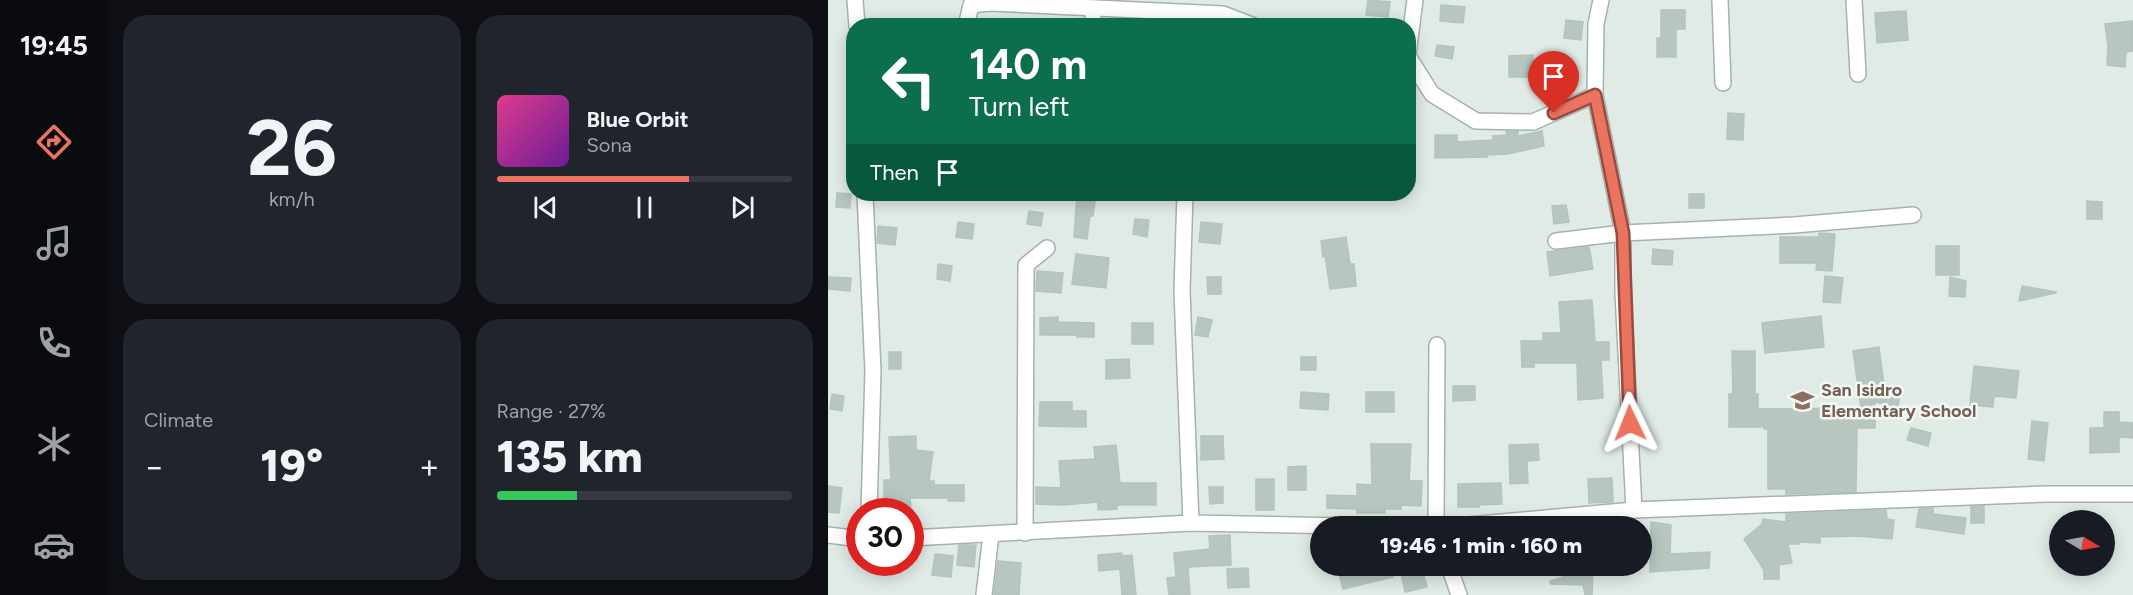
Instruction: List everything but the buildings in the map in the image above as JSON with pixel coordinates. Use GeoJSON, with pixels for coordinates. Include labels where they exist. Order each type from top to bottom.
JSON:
{"type":"FeatureCollection","features":[{"type":"Feature","properties":{"kind":"street"},"geometry":{"type":"LineString","coordinates":[[855,0],[856,18]]}},
{"type":"Feature","properties":{"kind":"street"},"geometry":{"type":"LineString","coordinates":[[1413,18],[1415,0]]}},
{"type":"Feature","properties":{"kind":"street"},"geometry":{"type":"LineString","coordinates":[[1601,0],[1596,24],[1595,95],[1623,233],[1623,293],[1634,510]]}},
{"type":"Feature","properties":{"kind":"street"},"geometry":{"type":"LineString","coordinates":[[1720,0],[1723,83]]}},
{"type":"Feature","properties":{"kind":"street"},"geometry":{"type":"LineString","coordinates":[[1854,0],[1858,74]]}},
{"type":"Feature","properties":{"kind":"street"},"geometry":{"type":"LineString","coordinates":[[968,18],[971,5],[990,3],[1093,8],[1201,18]]}},
{"type":"Feature","properties":{"kind":"street"},"geometry":{"type":"LineString","coordinates":[[1093,8],[1093,18]]}},
{"type":"Feature","properties":{"kind":"street"},"geometry":{"type":"LineString","coordinates":[[1416,68],[1432,94],[1476,121],[1533,122],[1595,95]]}},
{"type":"Feature","properties":{"kind":"street"},"geometry":{"type":"LineString","coordinates":[[865,201],[873,371],[868,498]]}},
{"type":"Feature","properties":{"kind":"street"},"geometry":{"type":"LineString","coordinates":[[1185,201],[1182,291],[1191,523]]}},
{"type":"Feature","properties":{"kind":"street"},"geometry":{"type":"LineString","coordinates":[[1556,241],[1623,233],[1794,225],[1912,215]]}},
{"type":"Feature","properties":{"kind":"street"},"geometry":{"type":"LineString","coordinates":[[1025,533],[1026,266],[1047,248]]}},
{"type":"Feature","properties":{"kind":"street"},"geometry":{"type":"LineString","coordinates":[[1436,516],[1437,345]]}},
{"type":"Feature","properties":{"kind":"street"},"geometry":{"type":"LineString","coordinates":[[1568,516],[1634,510],[2047,494],[2133,495]]}},
{"type":"Feature","properties":{"kind":"street"},"geometry":{"type":"LineString","coordinates":[[924,537],[1191,523],[1310,525]]}},
{"type":"Feature","properties":{"kind":"street"},"geometry":{"type":"LineString","coordinates":[[984,595],[991,534]]}},
{"type":"Feature","properties":{"kind":"street"},"geometry":{"type":"LineString","coordinates":[[828,535],[846,537]]}},
{"type":"Feature","properties":{"kind":"street"},"geometry":{"type":"LineString","coordinates":[[1452,576],[1459,595]]}},
{"type":"Feature","properties":{"kind":"place","name":"San Isidro Elementary School"},"geometry":{"type":"Point","coordinates":[1803,400]}},
{"type":"Feature","properties":{"kind":"route"},"geometry":{"type":"LineString","coordinates":[[1554,113],[1595,95],[1623,233],[1623,293],[1630,423]]}}]}
